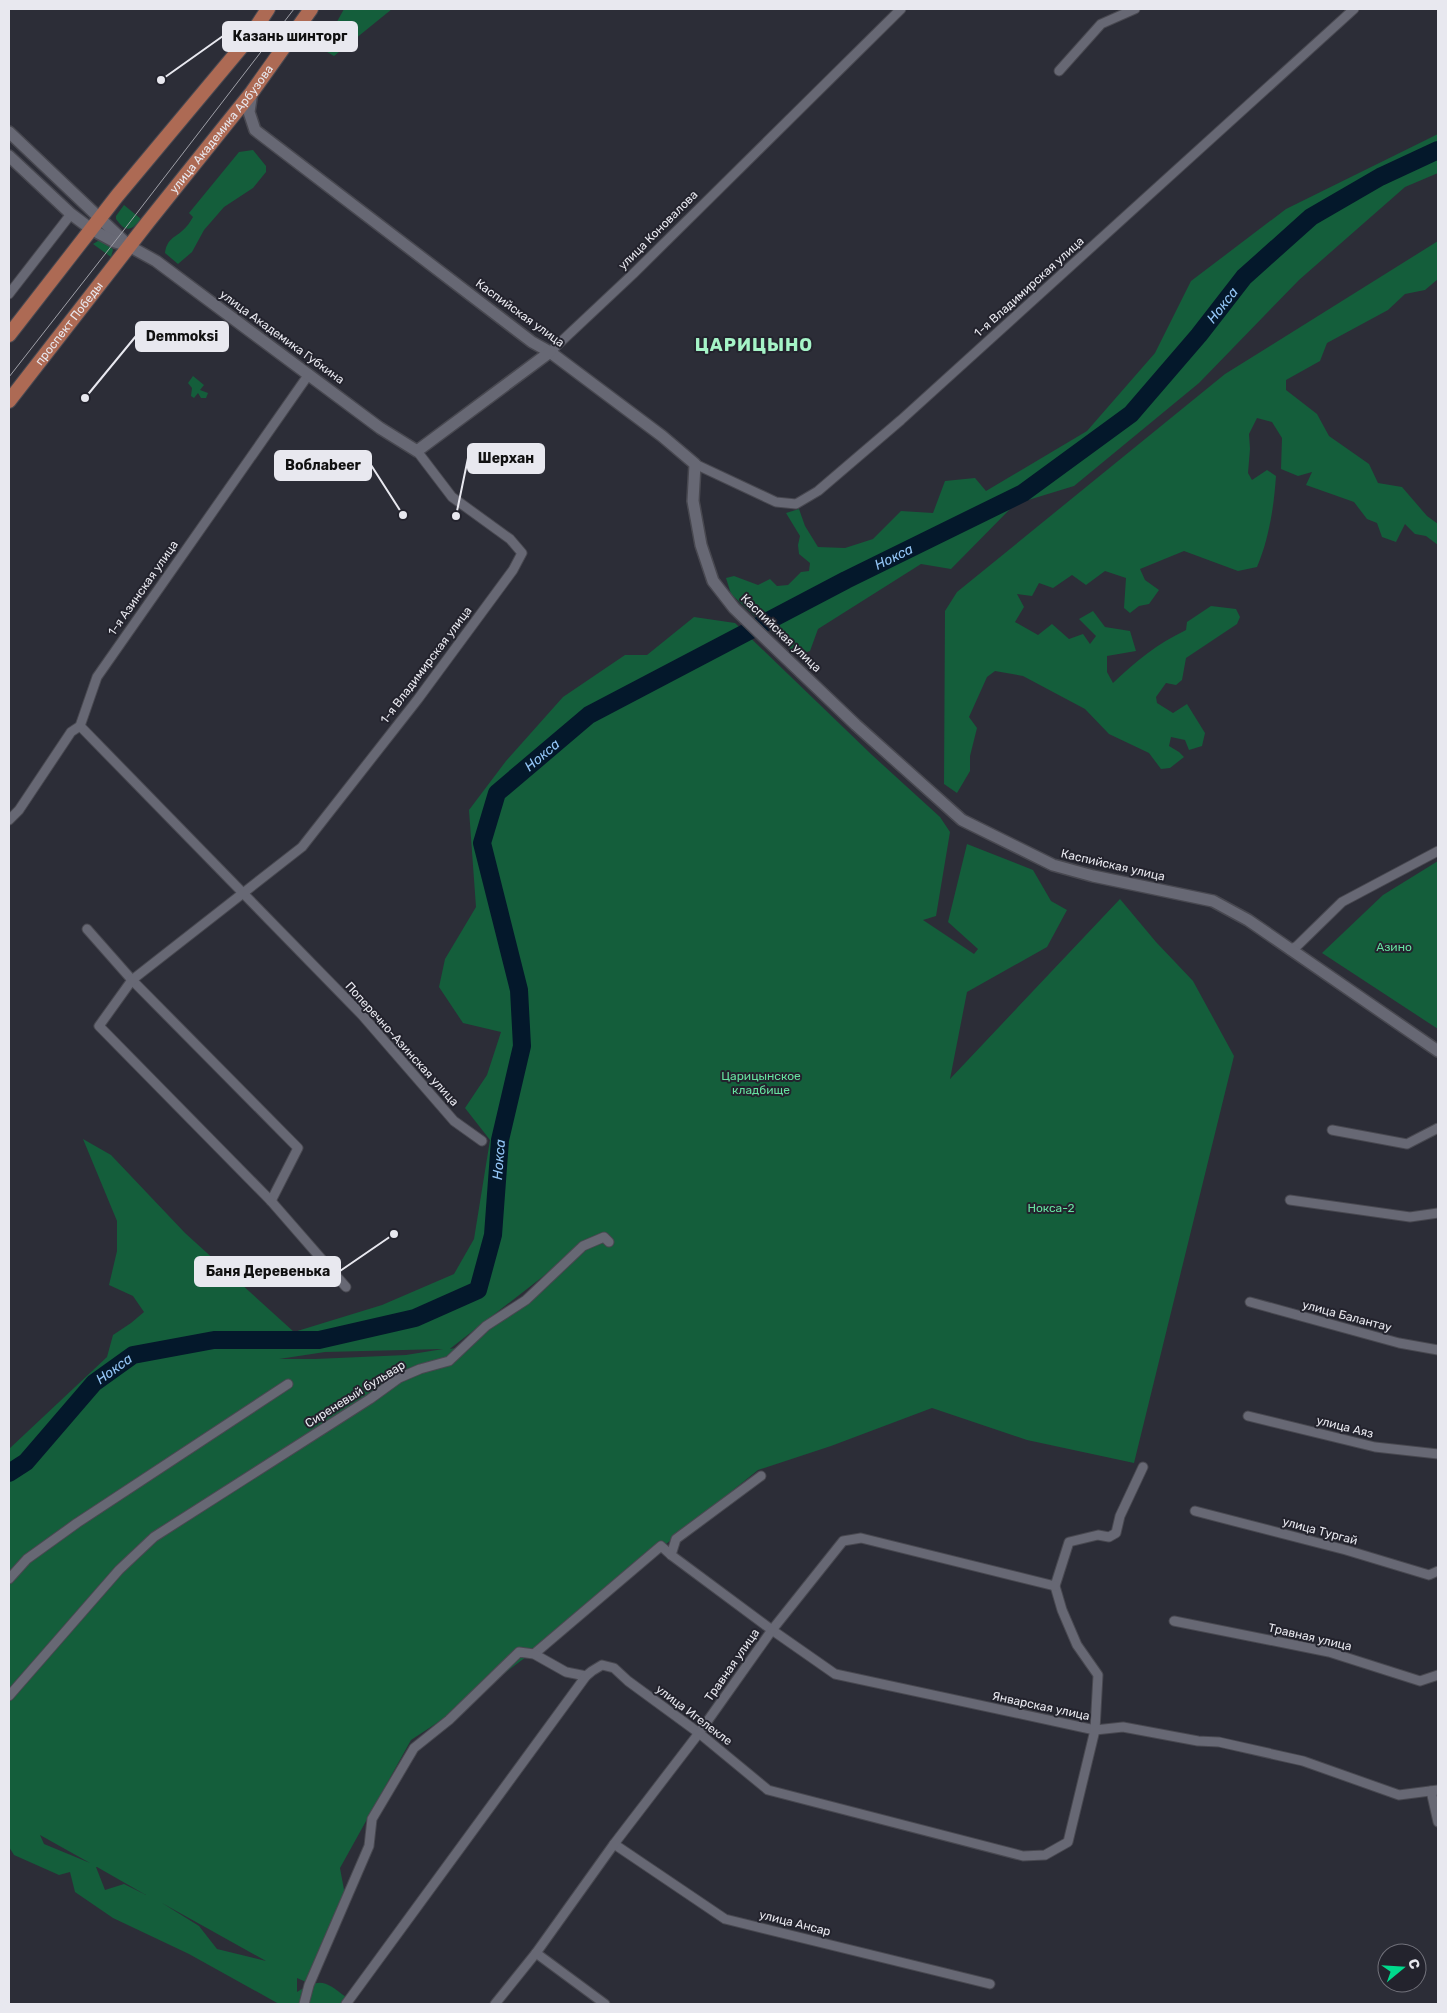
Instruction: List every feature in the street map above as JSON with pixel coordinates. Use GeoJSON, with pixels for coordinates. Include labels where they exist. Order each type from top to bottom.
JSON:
{"type":"FeatureCollection","features":[{"type":"Feature","properties":{"kind":"main road"},"geometry":{"type":"LineString","coordinates":[[9,335],[100,218],[249,38],[268,9]]}},
{"type":"Feature","properties":{"kind":"main road","name":"улица Академика Арбузова"},"geometry":{"type":"LineString","coordinates":[[129,246],[252,92],[311,9]]}},
{"type":"Feature","properties":{"kind":"main road","name":"проспект Победы"},"geometry":{"type":"LineString","coordinates":[[9,401],[129,246]]}},
{"type":"Feature","properties":{"kind":"street","name":"улица Коновалова"},"geometry":{"type":"LineString","coordinates":[[417,451],[550,352],[633,274],[901,9]]}},
{"type":"Feature","properties":{"kind":"street"},"geometry":{"type":"LineString","coordinates":[[1059,72],[1101,24],[1135,9]]}},
{"type":"Feature","properties":{"kind":"street","name":"1-я Владимирская улица"},"geometry":{"type":"LineString","coordinates":[[695,464],[776,502],[796,504],[818,491],[908,414],[1354,9]]}},
{"type":"Feature","properties":{"kind":"street","name":"Каспийская улица"},"geometry":{"type":"LineString","coordinates":[[252,92],[249,112],[255,130],[536,345],[550,352],[662,436],[695,464],[694,501],[701,545],[714,581],[734,608],[856,725],[962,820],[1053,865],[1101,878],[1212,901],[1248,920],[1438,1050]]}},
{"type":"Feature","properties":{"kind":"street","name":"улица Академика Губкина"},"geometry":{"type":"LineString","coordinates":[[9,132],[129,246]]}},
{"type":"Feature","properties":{"kind":"street","name":"улица Академика Губкина"},"geometry":{"type":"LineString","coordinates":[[9,156],[71,214],[91,230],[115,242],[129,246],[156,261],[380,428],[417,451]]}},
{"type":"Feature","properties":{"kind":"street"},"geometry":{"type":"LineString","coordinates":[[9,294],[71,214]]}},
{"type":"Feature","properties":{"kind":"street","name":"1-я Азинская улица"},"geometry":{"type":"LineString","coordinates":[[9,820],[18,810],[71,732],[80,726],[97,677],[309,374]]}},
{"type":"Feature","properties":{"kind":"street","name":"1-я Владимирская улица"},"geometry":{"type":"LineString","coordinates":[[243,895],[302,847],[418,699],[513,570],[522,553],[510,539],[452,497],[417,451]]}},
{"type":"Feature","properties":{"kind":"street","name":"Поперечно-Азинская улица"},"geometry":{"type":"LineString","coordinates":[[80,726],[362,1015],[454,1121],[482,1141]]}},
{"type":"Feature","properties":{"kind":"street"},"geometry":{"type":"LineString","coordinates":[[1290,950],[1297,946],[1342,902],[1438,852]]}},
{"type":"Feature","properties":{"kind":"street"},"geometry":{"type":"LineString","coordinates":[[243,895],[132,980],[99,1026],[271,1201],[346,1287]]}},
{"type":"Feature","properties":{"kind":"street"},"geometry":{"type":"LineString","coordinates":[[87,929],[132,980],[298,1148],[271,1201]]}},
{"type":"Feature","properties":{"kind":"street"},"geometry":{"type":"LineString","coordinates":[[1332,1130],[1407,1144],[1438,1128]]}},
{"type":"Feature","properties":{"kind":"street"},"geometry":{"type":"LineString","coordinates":[[1290,1200],[1410,1217],[1438,1213]]}},
{"type":"Feature","properties":{"kind":"street","name":"Сиреневый бульвар"},"geometry":{"type":"LineString","coordinates":[[9,1696],[119,1570],[154,1537],[370,1399],[399,1378],[420,1369],[449,1361],[486,1326],[526,1300],[583,1246],[604,1237],[610,1242]]}},
{"type":"Feature","properties":{"kind":"street","name":"улица Балантау"},"geometry":{"type":"LineString","coordinates":[[1250,1302],[1399,1343],[1438,1350]]}},
{"type":"Feature","properties":{"kind":"street"},"geometry":{"type":"LineString","coordinates":[[9,1579],[27,1559],[77,1523],[288,1384]]}},
{"type":"Feature","properties":{"kind":"street","name":"улица Аяз"},"geometry":{"type":"LineString","coordinates":[[1248,1416],[1375,1447],[1438,1454]]}},
{"type":"Feature","properties":{"kind":"street"},"geometry":{"type":"LineString","coordinates":[[1055,1586],[1069,1542],[1098,1535],[1109,1537],[1116,1533],[1120,1516],[1143,1467]]}},
{"type":"Feature","properties":{"kind":"street"},"geometry":{"type":"LineString","coordinates":[[671,1555],[676,1539],[761,1476]]}},
{"type":"Feature","properties":{"kind":"street","name":"улица Тургай"},"geometry":{"type":"LineString","coordinates":[[1195,1511],[1346,1550],[1428,1575],[1438,1571]]}},
{"type":"Feature","properties":{"kind":"street","name":"Травная улица"},"geometry":{"type":"LineString","coordinates":[[495,2004],[536,1953],[614,1844],[699,1733],[772,1630],[843,1541],[862,1538],[1055,1586]]}},
{"type":"Feature","properties":{"kind":"street","name":"Январская улица"},"geometry":{"type":"LineString","coordinates":[[534,1654],[661,1546],[772,1630],[835,1674],[1096,1730],[1123,1727],[1198,1741],[1219,1742],[1302,1761],[1400,1795],[1434,1790]]}},
{"type":"Feature","properties":{"kind":"street","name":"улица Игелекле"},"geometry":{"type":"LineString","coordinates":[[346,2004],[586,1676],[602,1665],[614,1668],[628,1682],[699,1733],[768,1790],[1023,1856],[1045,1855],[1068,1842],[1096,1730],[1098,1675],[1077,1645],[1062,1610],[1055,1586]]}},
{"type":"Feature","properties":{"kind":"street","name":"Травная улица"},"geometry":{"type":"LineString","coordinates":[[1174,1621],[1329,1652],[1420,1681],[1438,1675]]}},
{"type":"Feature","properties":{"kind":"street"},"geometry":{"type":"LineString","coordinates":[[304,2004],[309,1985],[369,1846],[372,1819],[414,1748],[450,1720],[519,1652],[534,1654],[566,1672],[586,1676]]}},
{"type":"Feature","properties":{"kind":"street"},"geometry":{"type":"LineString","coordinates":[[1434,1790],[1438,1822]]}},
{"type":"Feature","properties":{"kind":"street","name":"улица Ансар"},"geometry":{"type":"LineString","coordinates":[[614,1844],[725,1919],[990,1984]]}},
{"type":"Feature","properties":{"kind":"street"},"geometry":{"type":"LineString","coordinates":[[536,1953],[605,2004]]}},
{"type":"Feature","properties":{"kind":"green space"},"geometry":{"type":"Polygon","coordinates":[[[344,9],[392,9],[334,56],[322,49],[344,9]]]}},
{"type":"Feature","properties":{"kind":"green space"},"geometry":{"type":"Polygon","coordinates":[[[1438,134],[1438,173],[1405,187],[1299,280],[1199,383],[1074,486],[1015,504],[951,569],[921,564],[818,629],[810,651],[797,655],[731,594],[726,578],[734,576],[758,585],[770,579],[777,586],[788,585],[801,572],[809,571],[810,563],[799,554],[800,536],[786,513],[799,509],[805,526],[818,547],[845,548],[873,539],[901,511],[933,513],[945,481],[975,478],[986,491],[1087,431],[1155,353],[1191,281],[1286,209],[1438,134]]]}},
{"type":"Feature","properties":{"kind":"green space"},"geometry":{"type":"Polygon","coordinates":[[[253,150],[266,166],[266,172],[253,188],[224,207],[204,230],[192,252],[178,264],[165,253],[169,242],[187,226],[193,217],[189,213],[239,152],[253,150]]]}},
{"type":"Feature","properties":{"kind":"green space"},"geometry":{"type":"Polygon","coordinates":[[[124,205],[141,219],[128,229],[123,227],[116,219],[124,205]]]}},
{"type":"Feature","properties":{"kind":"green space"},"geometry":{"type":"Polygon","coordinates":[[[98,241],[105,242],[111,246],[113,250],[111,257],[93,244],[98,241]]]}},
{"type":"Feature","properties":{"kind":"green space"},"geometry":{"type":"Polygon","coordinates":[[[1438,241],[1438,279],[1425,290],[1405,294],[1388,310],[1327,343],[1320,361],[1286,380],[1286,390],[1317,414],[1329,436],[1369,464],[1378,483],[1402,487],[1427,516],[1438,524],[1438,545],[1426,536],[1415,534],[1405,524],[1396,542],[1382,537],[1377,523],[1367,519],[1354,502],[1306,485],[1312,472],[1298,476],[1281,469],[1282,438],[1272,422],[1257,418],[1249,434],[1248,473],[1252,480],[1267,470],[1276,476],[1270,522],[1265,545],[1257,567],[1238,571],[1184,551],[1140,569],[1145,580],[1159,590],[1149,604],[1139,606],[1130,613],[1124,608],[1126,578],[1105,571],[1086,585],[1072,575],[1053,588],[1039,583],[1032,596],[1017,594],[1024,607],[1015,622],[1038,635],[1052,624],[1069,639],[1083,634],[1090,644],[1096,636],[1079,619],[1093,611],[1105,627],[1130,631],[1136,651],[1107,656],[1107,672],[1113,683],[1147,654],[1186,630],[1187,622],[1211,606],[1236,609],[1240,617],[1237,624],[1186,658],[1182,680],[1176,685],[1166,683],[1156,697],[1157,703],[1173,713],[1187,704],[1205,733],[1202,746],[1189,750],[1185,740],[1171,737],[1169,746],[1184,757],[1170,768],[1161,769],[1149,753],[1109,734],[1085,709],[1023,676],[995,671],[987,677],[969,717],[977,728],[970,756],[970,771],[957,793],[944,784],[945,611],[957,592],[1225,374],[1438,241]]]}},
{"type":"Feature","properties":{"kind":"green space"},"geometry":{"type":"Polygon","coordinates":[[[193,376],[204,385],[200,390],[208,393],[206,398],[201,398],[198,393],[194,398],[191,396],[192,388],[188,383],[193,376]]]}},
{"type":"Feature","properties":{"kind":"green space"},"geometry":{"type":"Polygon","coordinates":[[[694,617],[735,623],[872,755],[940,817],[950,832],[936,916],[923,920],[974,954],[978,949],[948,922],[967,844],[1033,870],[1051,901],[1067,910],[1047,947],[967,992],[950,1079],[1120,899],[1156,942],[1193,981],[1234,1056],[1134,1463],[1027,1440],[932,1408],[831,1446],[758,1470],[526,1657],[449,1715],[411,1740],[340,1868],[345,1895],[306,1982],[297,1978],[297,1992],[312,1984],[323,1983],[333,1987],[346,1997],[341,2004],[279,2004],[189,1954],[113,1918],[75,1892],[70,1872],[59,1875],[14,1855],[9,1847],[9,1449],[107,1357],[113,1335],[144,1312],[133,1296],[109,1285],[117,1251],[117,1221],[83,1139],[111,1155],[185,1233],[294,1332],[382,1305],[454,1274],[474,1239],[490,1140],[465,1108],[487,1075],[501,1032],[463,1023],[439,987],[445,959],[476,907],[469,810],[506,761],[563,697],[625,655],[647,655],[694,617]],[[586,1243],[450,1349],[461,1347],[586,1243]],[[443,1349],[325,1352],[279,1359],[406,1355],[443,1349]],[[40,1835],[44,1844],[90,1863],[40,1835]],[[96,1867],[105,1890],[124,1884],[146,1895],[96,1867]],[[162,1903],[199,1926],[217,1949],[266,1961],[162,1903]]]}},
{"type":"Feature","properties":{"kind":"green space","name":"Азино"},"geometry":{"type":"Polygon","coordinates":[[[1438,861],[1438,1029],[1322,953],[1383,895],[1438,861]]]}},
{"type":"Feature","properties":{"kind":"waterway","name":"Нокса"},"geometry":{"type":"LineString","coordinates":[[9,1473],[26,1462],[94,1383],[133,1355],[214,1340],[319,1340],[415,1318],[478,1290],[493,1235],[500,1140],[522,1046],[519,990],[482,843],[497,793],[589,715],[846,580],[1023,493],[1131,414],[1199,335],[1244,277],[1311,217],[1380,177],[1438,150]]}},
{"type":"Feature","properties":{"kind":"tram line"},"geometry":{"type":"LineString","coordinates":[[9,377],[294,9]]}},
{"type":"Feature","properties":{"kind":"place","name":"Казань шинторг"},"geometry":{"type":"Point","coordinates":[161,80]}},
{"type":"Feature","properties":{"kind":"place","name":"Demmoksi"},"geometry":{"type":"Point","coordinates":[85,398]}},
{"type":"Feature","properties":{"kind":"place","name":"Воблаbeer"},"geometry":{"type":"Point","coordinates":[403,515]}},
{"type":"Feature","properties":{"kind":"place","name":"Шерхан"},"geometry":{"type":"Point","coordinates":[456,516]}},
{"type":"Feature","properties":{"kind":"place","name":"Баня Деревенька"},"geometry":{"type":"Point","coordinates":[394,1234]}},
{"type":"Feature","properties":{"kind":"district","name":"ЦАРИЦЫНО"},"geometry":{"type":"Point","coordinates":[754,345]}},
{"type":"Feature","properties":{"kind":"park label","name":"Царицынское кладбище"},"geometry":{"type":"Point","coordinates":[761,1083]}},
{"type":"Feature","properties":{"kind":"park label","name":"Нокса-2"},"geometry":{"type":"Point","coordinates":[1051,1208]}}]}
